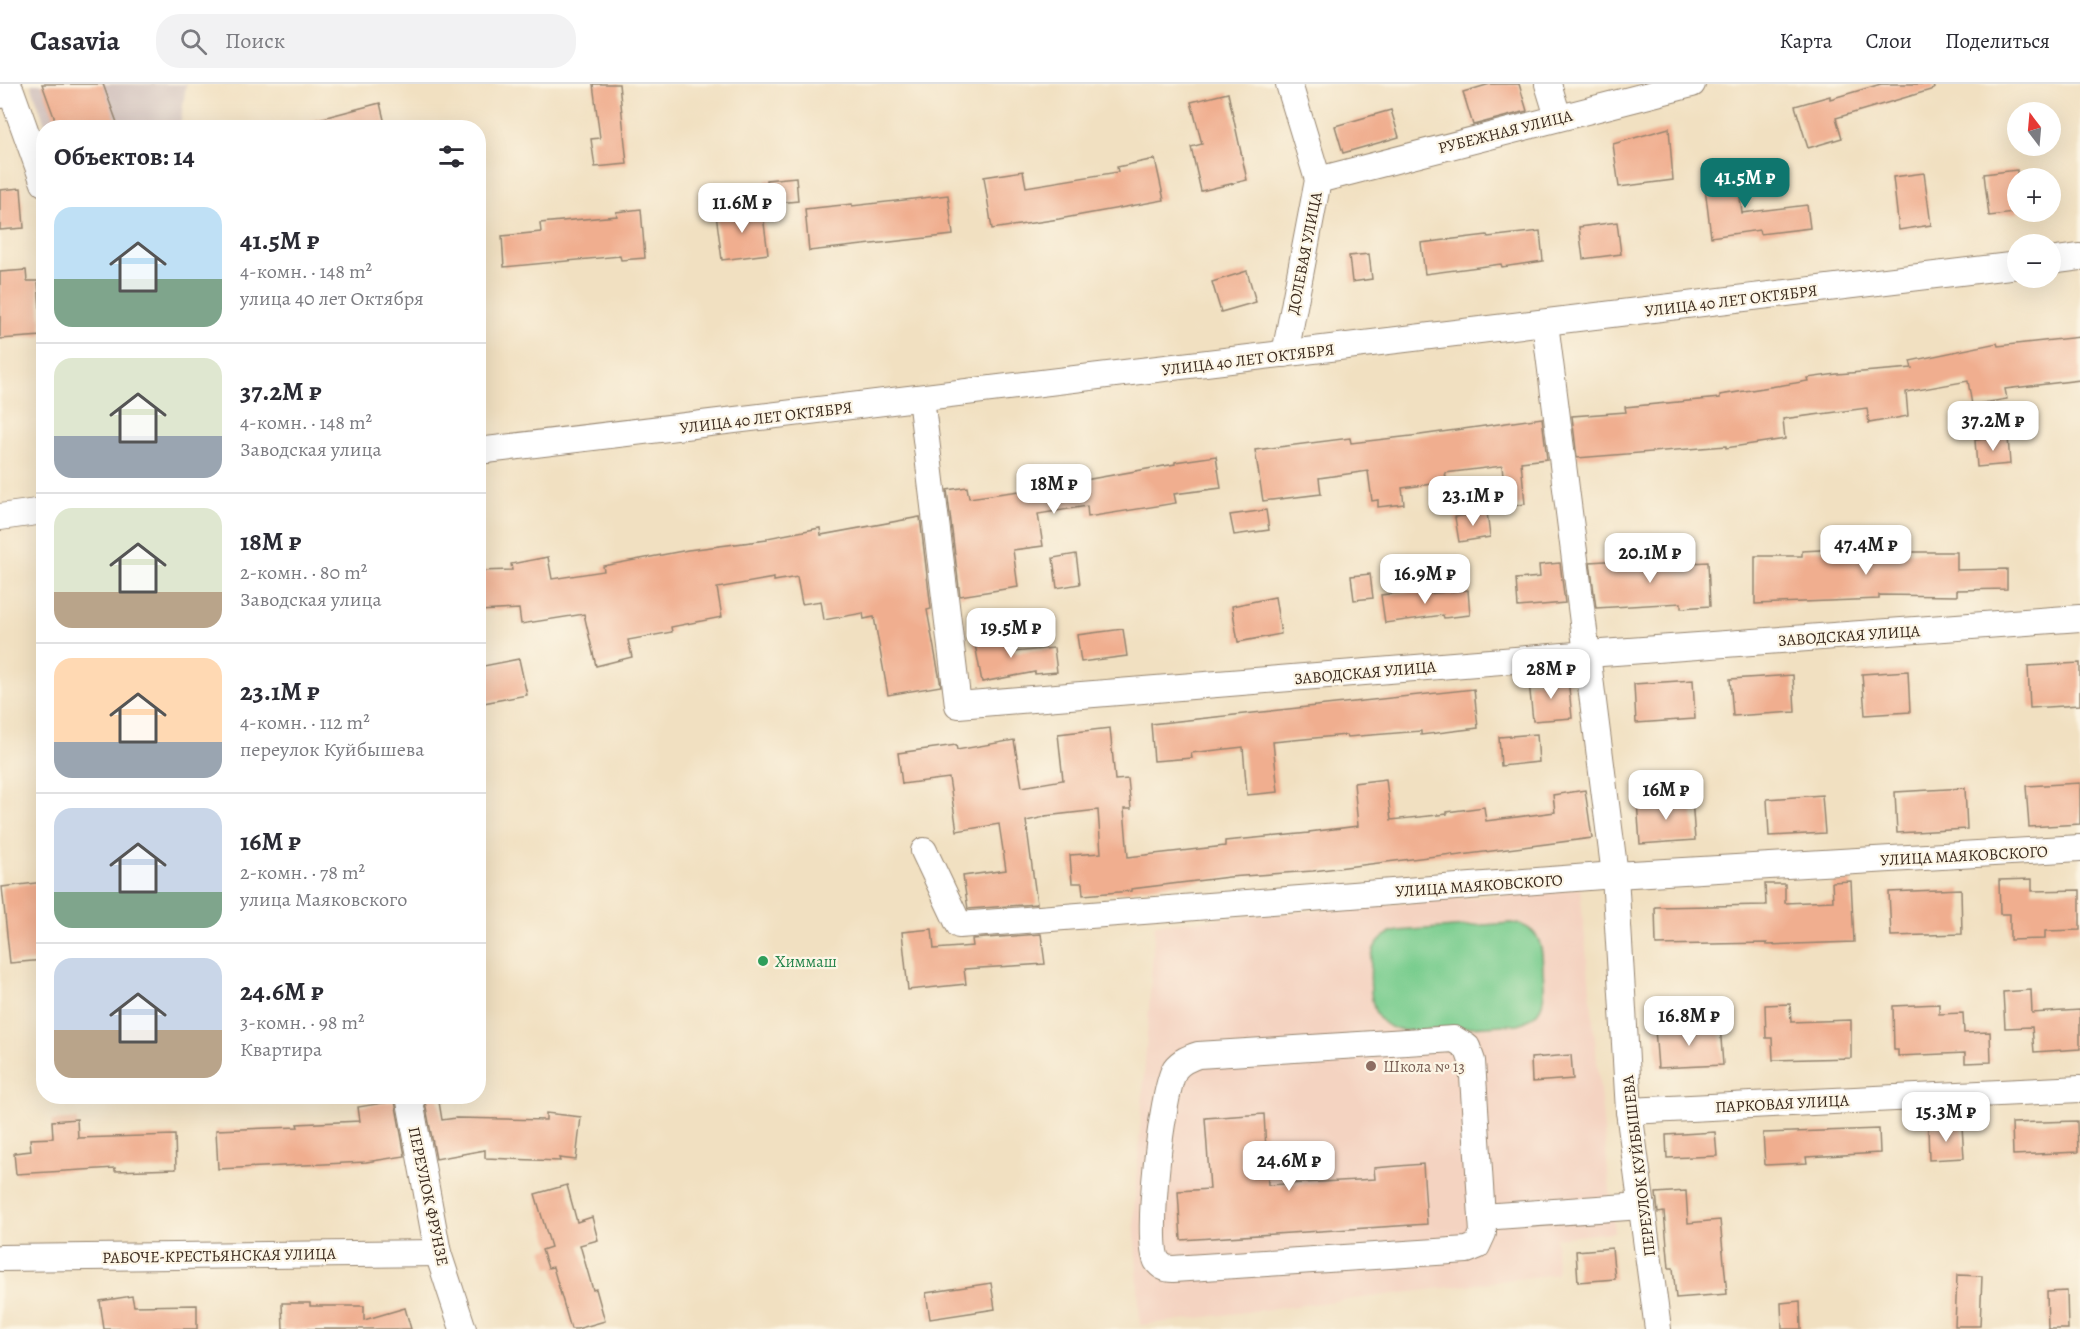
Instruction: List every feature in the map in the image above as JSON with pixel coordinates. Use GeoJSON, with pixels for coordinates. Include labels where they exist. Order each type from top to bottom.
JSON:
{"type":"FeatureCollection","features":[{"type":"Feature","properties":{"kind":"street","name":"ДОЛЕВАЯ УЛИЦА"},"geometry":{"type":"LineString","coordinates":[[1285,354],[1318,180],[1289,84]]}},
{"type":"Feature","properties":{"kind":"street"},"geometry":{"type":"LineString","coordinates":[[1548,84],[1558,117]]}},
{"type":"Feature","properties":{"kind":"street","name":"РУБЕЖНАЯ УЛИЦА"},"geometry":{"type":"LineString","coordinates":[[1318,180],[1692,84]]}},
{"type":"Feature","properties":{"kind":"street"},"geometry":{"type":"LineString","coordinates":[[0,95],[12,91],[36,160]]}},
{"type":"Feature","properties":{"kind":"street"},"geometry":{"type":"LineString","coordinates":[[2061,260],[2080,257]]}},
{"type":"Feature","properties":{"kind":"street","name":"УЛИЦА 40 ЛЕТ ОКТЯБРЯ"},"geometry":{"type":"LineString","coordinates":[[486,450],[2007,266]]}},
{"type":"Feature","properties":{"kind":"street","name":"ПЕРЕУЛОК КУЙБЫШЕВА"},"geometry":{"type":"LineString","coordinates":[[1545,323],[1615,875],[1629,1111],[1658,1329]]}},
{"type":"Feature","properties":{"kind":"street","name":"ЗАВОДСКАЯ УЛИЦА"},"geometry":{"type":"LineString","coordinates":[[921,398],[958,705],[1588,654],[2080,618]]}},
{"type":"Feature","properties":{"kind":"street"},"geometry":{"type":"LineString","coordinates":[[0,517],[36,512]]}},
{"type":"Feature","properties":{"kind":"street","name":"УЛИЦА МАЯКОВСКОГО"},"geometry":{"type":"LineString","coordinates":[[924,851],[959,925],[1615,875],[2080,848]]}},
{"type":"Feature","properties":{"kind":"street"},"geometry":{"type":"LineString","coordinates":[[1454,1039],[1460,1041],[1467,1047],[1472,1060],[1482,1217],[1482,1238],[1477,1246],[1467,1250],[1166,1269],[1157,1262],[1155,1255],[1152,1213],[1156,1163],[1171,1080],[1175,1070],[1187,1059],[1198,1055],[1454,1039]]}},
{"type":"Feature","properties":{"kind":"street","name":"ПАРКОВАЯ УЛИЦА"},"geometry":{"type":"LineString","coordinates":[[1629,1111],[2080,1089]]}},
{"type":"Feature","properties":{"kind":"street","name":"ПЕРЕУЛОК ФРУНЗЕ"},"geometry":{"type":"LineString","coordinates":[[410,1104],[438,1253],[463,1329]]}},
{"type":"Feature","properties":{"kind":"street"},"geometry":{"type":"LineString","coordinates":[[1482,1217],[1642,1206]]}},
{"type":"Feature","properties":{"kind":"street","name":"РАБОЧЕ-КРЕСТЬЯНСКАЯ УЛИЦА"},"geometry":{"type":"LineString","coordinates":[[0,1258],[438,1253]]}},
{"type":"Feature","properties":{"kind":"shaded area"},"geometry":{"type":"Polygon","coordinates":[[[31,84],[186,84],[181,120],[44,120],[31,84]]]}},
{"type":"Feature","properties":{"kind":"shaded area","name":"Школа № 13"},"geometry":{"type":"Polygon","coordinates":[[[1580,888],[1614,1232],[1556,1238],[1557,1274],[1140,1325],[1134,1214],[1155,924],[1580,888]]]}},
{"type":"Feature","properties":{"kind":"green space"},"geometry":{"type":"Polygon","coordinates":[[[1512,923],[1529,929],[1535,934],[1541,946],[1544,996],[1539,1010],[1534,1015],[1518,1024],[1405,1031],[1389,1026],[1379,1019],[1372,999],[1370,978],[1374,948],[1382,938],[1398,931],[1512,923]]]}},
{"type":"Feature","properties":{"kind":"building"},"geometry":{"type":"Polygon","coordinates":[[[42,84],[103,84],[116,120],[55,120],[42,84]]]}},
{"type":"Feature","properties":{"kind":"building"},"geometry":{"type":"Polygon","coordinates":[[[593,84],[619,84],[627,164],[595,167],[591,139],[600,138],[593,84]]]}},
{"type":"Feature","properties":{"kind":"building"},"geometry":{"type":"Polygon","coordinates":[[[1490,84],[1519,84],[1527,111],[1473,125],[1463,92],[1490,84]]]}},
{"type":"Feature","properties":{"kind":"building"},"geometry":{"type":"Polygon","coordinates":[[[1881,84],[1933,84],[1934,89],[1836,118],[1842,138],[1808,148],[1795,106],[1830,96],[1830,99],[1881,84]]]}},
{"type":"Feature","properties":{"kind":"building"},"geometry":{"type":"Polygon","coordinates":[[[1228,93],[1247,180],[1201,191],[1191,147],[1202,144],[1191,102],[1228,93]]]}},
{"type":"Feature","properties":{"kind":"building"},"geometry":{"type":"Polygon","coordinates":[[[380,103],[384,120],[315,120],[380,103]]]}},
{"type":"Feature","properties":{"kind":"building"},"geometry":{"type":"Polygon","coordinates":[[[1391,110],[1399,137],[1343,153],[1335,126],[1391,110]]]}},
{"type":"Feature","properties":{"kind":"building"},"geometry":{"type":"Polygon","coordinates":[[[1669,128],[1673,180],[1619,187],[1613,144],[1669,128]]]}},
{"type":"Feature","properties":{"kind":"building"},"geometry":{"type":"Polygon","coordinates":[[[1155,159],[1164,200],[992,229],[984,177],[1023,171],[1026,187],[1118,172],[1117,167],[1155,159]]]}},
{"type":"Feature","properties":{"kind":"building"},"geometry":{"type":"Polygon","coordinates":[[[1736,167],[1742,213],[1807,205],[1810,228],[1760,234],[1759,230],[1711,237],[1703,171],[1736,167]]]}},
{"type":"Feature","properties":{"kind":"building"},"geometry":{"type":"Polygon","coordinates":[[[2007,171],[2007,214],[1989,216],[1984,174],[2007,171]]]}},
{"type":"Feature","properties":{"kind":"building"},"geometry":{"type":"Polygon","coordinates":[[[1924,173],[1931,225],[1899,230],[1893,177],[1924,173]]]}},
{"type":"Feature","properties":{"kind":"building"},"geometry":{"type":"Polygon","coordinates":[[[796,177],[798,201],[768,204],[766,180],[796,177]]]}},
{"type":"Feature","properties":{"kind":"building"},"geometry":{"type":"Polygon","coordinates":[[[21,188],[24,228],[0,230],[0,190],[21,188]]]}},
{"type":"Feature","properties":{"kind":"building"},"geometry":{"type":"Polygon","coordinates":[[[948,195],[953,235],[809,251],[805,209],[948,195]]]}},
{"type":"Feature","properties":{"kind":"building"},"geometry":{"type":"Polygon","coordinates":[[[762,208],[768,254],[722,260],[716,214],[762,208]]]}},
{"type":"Feature","properties":{"kind":"building"},"geometry":{"type":"Polygon","coordinates":[[[641,209],[645,258],[621,260],[620,256],[504,267],[502,236],[541,232],[540,223],[617,216],[616,212],[641,209]]]}},
{"type":"Feature","properties":{"kind":"building"},"geometry":{"type":"Polygon","coordinates":[[[1617,222],[1621,254],[1583,259],[1579,227],[1617,222]]]}},
{"type":"Feature","properties":{"kind":"building"},"geometry":{"type":"Polygon","coordinates":[[[1540,231],[1543,261],[1425,274],[1421,243],[1540,231]]]}},
{"type":"Feature","properties":{"kind":"building"},"geometry":{"type":"Polygon","coordinates":[[[1369,254],[1372,279],[1352,282],[1349,256],[1369,254]]]}},
{"type":"Feature","properties":{"kind":"building"},"geometry":{"type":"Polygon","coordinates":[[[26,270],[27,281],[36,281],[36,336],[0,339],[0,272],[26,270]]]}},
{"type":"Feature","properties":{"kind":"building"},"geometry":{"type":"Polygon","coordinates":[[[1247,271],[1256,302],[1221,312],[1212,282],[1247,271]]]}},
{"type":"Feature","properties":{"kind":"building"},"geometry":{"type":"Polygon","coordinates":[[[2080,337],[2080,380],[2005,389],[2007,399],[1972,405],[1968,381],[1906,392],[1908,416],[1869,423],[1867,408],[1783,419],[1785,439],[1726,448],[1726,446],[1577,458],[1572,416],[1626,412],[1625,407],[1720,398],[1720,395],[1808,381],[1807,378],[1912,368],[1910,361],[1997,343],[1998,346],[2080,337]]]}},
{"type":"Feature","properties":{"kind":"building"},"geometry":{"type":"Polygon","coordinates":[[[1542,418],[1547,459],[1521,462],[1525,504],[1506,507],[1502,466],[1445,473],[1447,482],[1402,488],[1404,504],[1378,507],[1378,500],[1372,501],[1368,471],[1319,478],[1321,494],[1263,501],[1255,450],[1350,438],[1351,443],[1542,418]]]}},
{"type":"Feature","properties":{"kind":"building"},"geometry":{"type":"Polygon","coordinates":[[[2008,437],[2010,464],[1977,467],[1975,440],[2008,437]]]}},
{"type":"Feature","properties":{"kind":"building"},"geometry":{"type":"Polygon","coordinates":[[[1216,456],[1221,488],[1174,494],[1176,503],[1088,517],[1087,506],[1038,514],[1043,546],[1013,550],[1018,587],[960,596],[947,490],[967,487],[969,498],[1034,489],[1216,456]]]}},
{"type":"Feature","properties":{"kind":"building"},"geometry":{"type":"Polygon","coordinates":[[[1266,510],[1269,530],[1234,535],[1230,515],[1266,510]]]}},
{"type":"Feature","properties":{"kind":"building"},"geometry":{"type":"Polygon","coordinates":[[[1487,512],[1490,537],[1459,542],[1455,517],[1487,512]]]}},
{"type":"Feature","properties":{"kind":"building"},"geometry":{"type":"Polygon","coordinates":[[[920,517],[931,609],[927,610],[941,686],[888,695],[874,617],[864,619],[863,613],[824,620],[821,601],[802,604],[797,577],[774,581],[774,578],[717,588],[722,617],[671,627],[672,632],[628,640],[632,657],[596,666],[584,614],[521,624],[519,609],[486,611],[486,571],[512,570],[511,564],[548,557],[552,579],[604,571],[603,566],[688,550],[767,540],[767,538],[820,528],[821,535],[920,517]]]}},
{"type":"Feature","properties":{"kind":"building"},"geometry":{"type":"Polygon","coordinates":[[[1877,547],[1877,552],[1957,552],[1957,570],[2007,569],[2007,589],[1957,590],[1957,596],[1879,595],[1879,599],[1755,604],[1755,556],[1802,556],[1802,551],[1877,547]]]}},
{"type":"Feature","properties":{"kind":"building"},"geometry":{"type":"Polygon","coordinates":[[[1076,554],[1080,584],[1057,588],[1053,558],[1076,554]]]}},
{"type":"Feature","properties":{"kind":"building"},"geometry":{"type":"Polygon","coordinates":[[[1651,558],[1652,565],[1708,562],[1710,606],[1681,608],[1681,603],[1596,608],[1590,562],[1651,558]]]}},
{"type":"Feature","properties":{"kind":"building"},"geometry":{"type":"Polygon","coordinates":[[[1560,563],[1565,603],[1518,607],[1516,579],[1540,577],[1539,565],[1560,563]]]}},
{"type":"Feature","properties":{"kind":"building"},"geometry":{"type":"Polygon","coordinates":[[[1370,574],[1373,598],[1354,600],[1351,576],[1370,574]]]}},
{"type":"Feature","properties":{"kind":"building"},"geometry":{"type":"Polygon","coordinates":[[[1427,589],[1427,594],[1468,590],[1470,615],[1444,618],[1443,615],[1385,623],[1381,595],[1427,589]]]}},
{"type":"Feature","properties":{"kind":"building"},"geometry":{"type":"Polygon","coordinates":[[[1275,597],[1281,634],[1238,642],[1232,606],[1275,597]]]}},
{"type":"Feature","properties":{"kind":"building"},"geometry":{"type":"Polygon","coordinates":[[[1123,629],[1127,656],[1081,662],[1077,635],[1123,629]]]}},
{"type":"Feature","properties":{"kind":"building"},"geometry":{"type":"Polygon","coordinates":[[[1010,633],[1014,652],[1054,648],[1057,672],[1035,674],[1035,672],[982,682],[974,639],[1010,633]]]}},
{"type":"Feature","properties":{"kind":"building"},"geometry":{"type":"Polygon","coordinates":[[[519,659],[527,695],[486,703],[486,665],[519,659]]]}},
{"type":"Feature","properties":{"kind":"building"},"geometry":{"type":"Polygon","coordinates":[[[2080,663],[2080,705],[2030,708],[2028,666],[2080,663]]]}},
{"type":"Feature","properties":{"kind":"building"},"geometry":{"type":"Polygon","coordinates":[[[1908,671],[1910,712],[1865,715],[1862,674],[1908,671]]]}},
{"type":"Feature","properties":{"kind":"building"},"geometry":{"type":"Polygon","coordinates":[[[1793,675],[1795,712],[1733,716],[1730,679],[1793,675]]]}},
{"type":"Feature","properties":{"kind":"building"},"geometry":{"type":"Polygon","coordinates":[[[1568,678],[1572,718],[1533,721],[1529,682],[1568,678]]]}},
{"type":"Feature","properties":{"kind":"building"},"geometry":{"type":"Polygon","coordinates":[[[1693,680],[1695,719],[1636,723],[1634,684],[1693,680]]]}},
{"type":"Feature","properties":{"kind":"building"},"geometry":{"type":"Polygon","coordinates":[[[1474,689],[1478,728],[1421,735],[1421,731],[1273,742],[1278,792],[1247,795],[1243,747],[1191,753],[1192,758],[1154,761],[1151,724],[1474,689]]]}},
{"type":"Feature","properties":{"kind":"building"},"geometry":{"type":"Polygon","coordinates":[[[1110,728],[1115,780],[1128,779],[1131,809],[1124,809],[1128,857],[1225,846],[1225,841],[1358,826],[1354,783],[1386,779],[1391,820],[1447,814],[1447,812],[1484,807],[1486,821],[1555,812],[1553,795],[1585,790],[1592,838],[1453,856],[1452,854],[1313,871],[1229,877],[1131,889],[1131,891],[1083,895],[1082,883],[1072,883],[1070,855],[1101,853],[1098,810],[1045,816],[1026,821],[1037,904],[968,909],[963,876],[1006,870],[999,824],[957,831],[949,778],[902,784],[898,753],[956,745],[957,750],[1014,740],[1022,787],[1063,780],[1058,734],[1110,728]]]}},
{"type":"Feature","properties":{"kind":"building"},"geometry":{"type":"Polygon","coordinates":[[[1537,734],[1539,762],[1501,766],[1499,737],[1537,734]]]}},
{"type":"Feature","properties":{"kind":"building"},"geometry":{"type":"Polygon","coordinates":[[[2080,783],[2080,824],[2029,827],[2026,786],[2080,783]]]}},
{"type":"Feature","properties":{"kind":"building"},"geometry":{"type":"Polygon","coordinates":[[[1965,788],[1967,829],[1897,833],[1895,792],[1965,788]]]}},
{"type":"Feature","properties":{"kind":"building"},"geometry":{"type":"Polygon","coordinates":[[[1822,795],[1825,833],[1769,836],[1767,799],[1822,795]]]}},
{"type":"Feature","properties":{"kind":"building"},"geometry":{"type":"Polygon","coordinates":[[[1692,798],[1695,840],[1640,844],[1637,801],[1692,798]]]}},
{"type":"Feature","properties":{"kind":"building"},"geometry":{"type":"Polygon","coordinates":[[[2032,879],[2032,891],[2080,890],[2080,930],[2045,931],[2045,939],[2010,940],[2010,914],[2000,914],[1999,880],[2032,879]]]}},
{"type":"Feature","properties":{"kind":"building"},"geometry":{"type":"Polygon","coordinates":[[[1851,881],[1854,942],[1656,945],[1655,907],[1766,905],[1765,884],[1785,884],[1785,903],[1833,901],[1832,882],[1851,881]]]}},
{"type":"Feature","properties":{"kind":"building"},"geometry":{"type":"Polygon","coordinates":[[[36,883],[36,961],[10,963],[2,887],[36,883]]]}},
{"type":"Feature","properties":{"kind":"building"},"geometry":{"type":"Polygon","coordinates":[[[1961,889],[1962,934],[1891,936],[1889,892],[1961,889]]]}},
{"type":"Feature","properties":{"kind":"building"},"geometry":{"type":"Polygon","coordinates":[[[932,929],[934,949],[973,946],[972,939],[1041,934],[1045,964],[964,969],[966,984],[908,990],[902,932],[932,929]]]}},
{"type":"Feature","properties":{"kind":"building"},"geometry":{"type":"Polygon","coordinates":[[[2031,990],[2032,1013],[2080,1010],[2080,1049],[2034,1052],[2032,1027],[2005,1028],[2003,992],[2031,990]]]}},
{"type":"Feature","properties":{"kind":"building"},"geometry":{"type":"Polygon","coordinates":[[[1790,1004],[1791,1022],[1851,1020],[1851,1058],[1773,1060],[1772,1038],[1766,1038],[1765,1005],[1790,1004]]]}},
{"type":"Feature","properties":{"kind":"building"},"geometry":{"type":"Polygon","coordinates":[[[1939,1004],[1939,1014],[1963,1013],[1964,1033],[1990,1032],[1991,1062],[1965,1063],[1965,1053],[1898,1056],[1898,1050],[1894,1050],[1893,1006],[1939,1004]]]}},
{"type":"Feature","properties":{"kind":"building"},"geometry":{"type":"Polygon","coordinates":[[[1720,1025],[1723,1065],[1658,1068],[1655,1029],[1720,1025]]]}},
{"type":"Feature","properties":{"kind":"building"},"geometry":{"type":"Polygon","coordinates":[[[1571,1055],[1573,1079],[1532,1082],[1531,1058],[1571,1055]]]}},
{"type":"Feature","properties":{"kind":"building"},"geometry":{"type":"Polygon","coordinates":[[[396,1104],[405,1156],[366,1162],[218,1169],[216,1130],[298,1127],[297,1124],[360,1121],[358,1107],[396,1104]]]}},
{"type":"Feature","properties":{"kind":"building"},"geometry":{"type":"Polygon","coordinates":[[[425,1104],[439,1104],[442,1120],[456,1118],[546,1120],[546,1113],[581,1117],[576,1160],[485,1158],[485,1150],[436,1159],[425,1104]]]}},
{"type":"Feature","properties":{"kind":"building"},"geometry":{"type":"Polygon","coordinates":[[[1264,1114],[1268,1185],[1375,1179],[1374,1168],[1423,1164],[1427,1224],[1181,1240],[1178,1191],[1210,1189],[1205,1118],[1264,1114]]]}},
{"type":"Feature","properties":{"kind":"building"},"geometry":{"type":"Polygon","coordinates":[[[77,1119],[78,1138],[175,1135],[176,1169],[115,1171],[115,1168],[16,1174],[14,1153],[31,1151],[30,1139],[53,1138],[52,1121],[77,1119]]]}},
{"type":"Feature","properties":{"kind":"building"},"geometry":{"type":"Polygon","coordinates":[[[2077,1121],[2078,1152],[2013,1155],[2012,1123],[2077,1121]]]}},
{"type":"Feature","properties":{"kind":"building"},"geometry":{"type":"Polygon","coordinates":[[[1962,1126],[1964,1158],[1929,1160],[1928,1127],[1962,1126]]]}},
{"type":"Feature","properties":{"kind":"building"},"geometry":{"type":"Polygon","coordinates":[[[1879,1129],[1880,1153],[1806,1157],[1807,1163],[1765,1165],[1763,1133],[1879,1129]]]}},
{"type":"Feature","properties":{"kind":"building"},"geometry":{"type":"Polygon","coordinates":[[[1715,1132],[1717,1156],[1667,1158],[1666,1135],[1715,1132]]]}},
{"type":"Feature","properties":{"kind":"building"},"geometry":{"type":"Polygon","coordinates":[[[567,1185],[577,1222],[592,1217],[598,1240],[580,1245],[605,1321],[577,1329],[571,1329],[553,1267],[548,1268],[542,1250],[551,1247],[535,1194],[567,1185]]]}},
{"type":"Feature","properties":{"kind":"building"},"geometry":{"type":"Polygon","coordinates":[[[1686,1191],[1688,1223],[1720,1220],[1727,1294],[1676,1298],[1673,1268],[1669,1268],[1664,1212],[1658,1213],[1656,1193],[1686,1191]]]}},
{"type":"Feature","properties":{"kind":"building"},"geometry":{"type":"Polygon","coordinates":[[[1612,1248],[1615,1279],[1578,1282],[1576,1251],[1612,1248]]]}},
{"type":"Feature","properties":{"kind":"building"},"geometry":{"type":"Polygon","coordinates":[[[1957,1275],[1982,1276],[1980,1326],[1955,1326],[1957,1275]]]}},
{"type":"Feature","properties":{"kind":"building"},"geometry":{"type":"Polygon","coordinates":[[[991,1283],[995,1309],[930,1319],[926,1293],[991,1283]]]}},
{"type":"Feature","properties":{"kind":"building"},"geometry":{"type":"Polygon","coordinates":[[[2067,1291],[2068,1329],[2048,1329],[2047,1292],[2067,1291]]]}},
{"type":"Feature","properties":{"kind":"building"},"geometry":{"type":"Polygon","coordinates":[[[132,1296],[134,1306],[197,1305],[197,1329],[104,1329],[100,1301],[132,1296]]]}},
{"type":"Feature","properties":{"kind":"building"},"geometry":{"type":"Polygon","coordinates":[[[1800,1301],[1801,1329],[1782,1329],[1781,1303],[1800,1301]]]}},
{"type":"Feature","properties":{"kind":"building"},"geometry":{"type":"Polygon","coordinates":[[[282,1303],[310,1303],[310,1306],[364,1306],[364,1320],[405,1308],[411,1329],[283,1329],[282,1303]]]}},
{"type":"Feature","properties":{"kind":"place","name":"Химмаш"},"geometry":{"type":"Point","coordinates":[763,961]}},
{"type":"Feature","properties":{"kind":"place","name":"Школа № 13"},"geometry":{"type":"Point","coordinates":[1371,1066]}}]}
